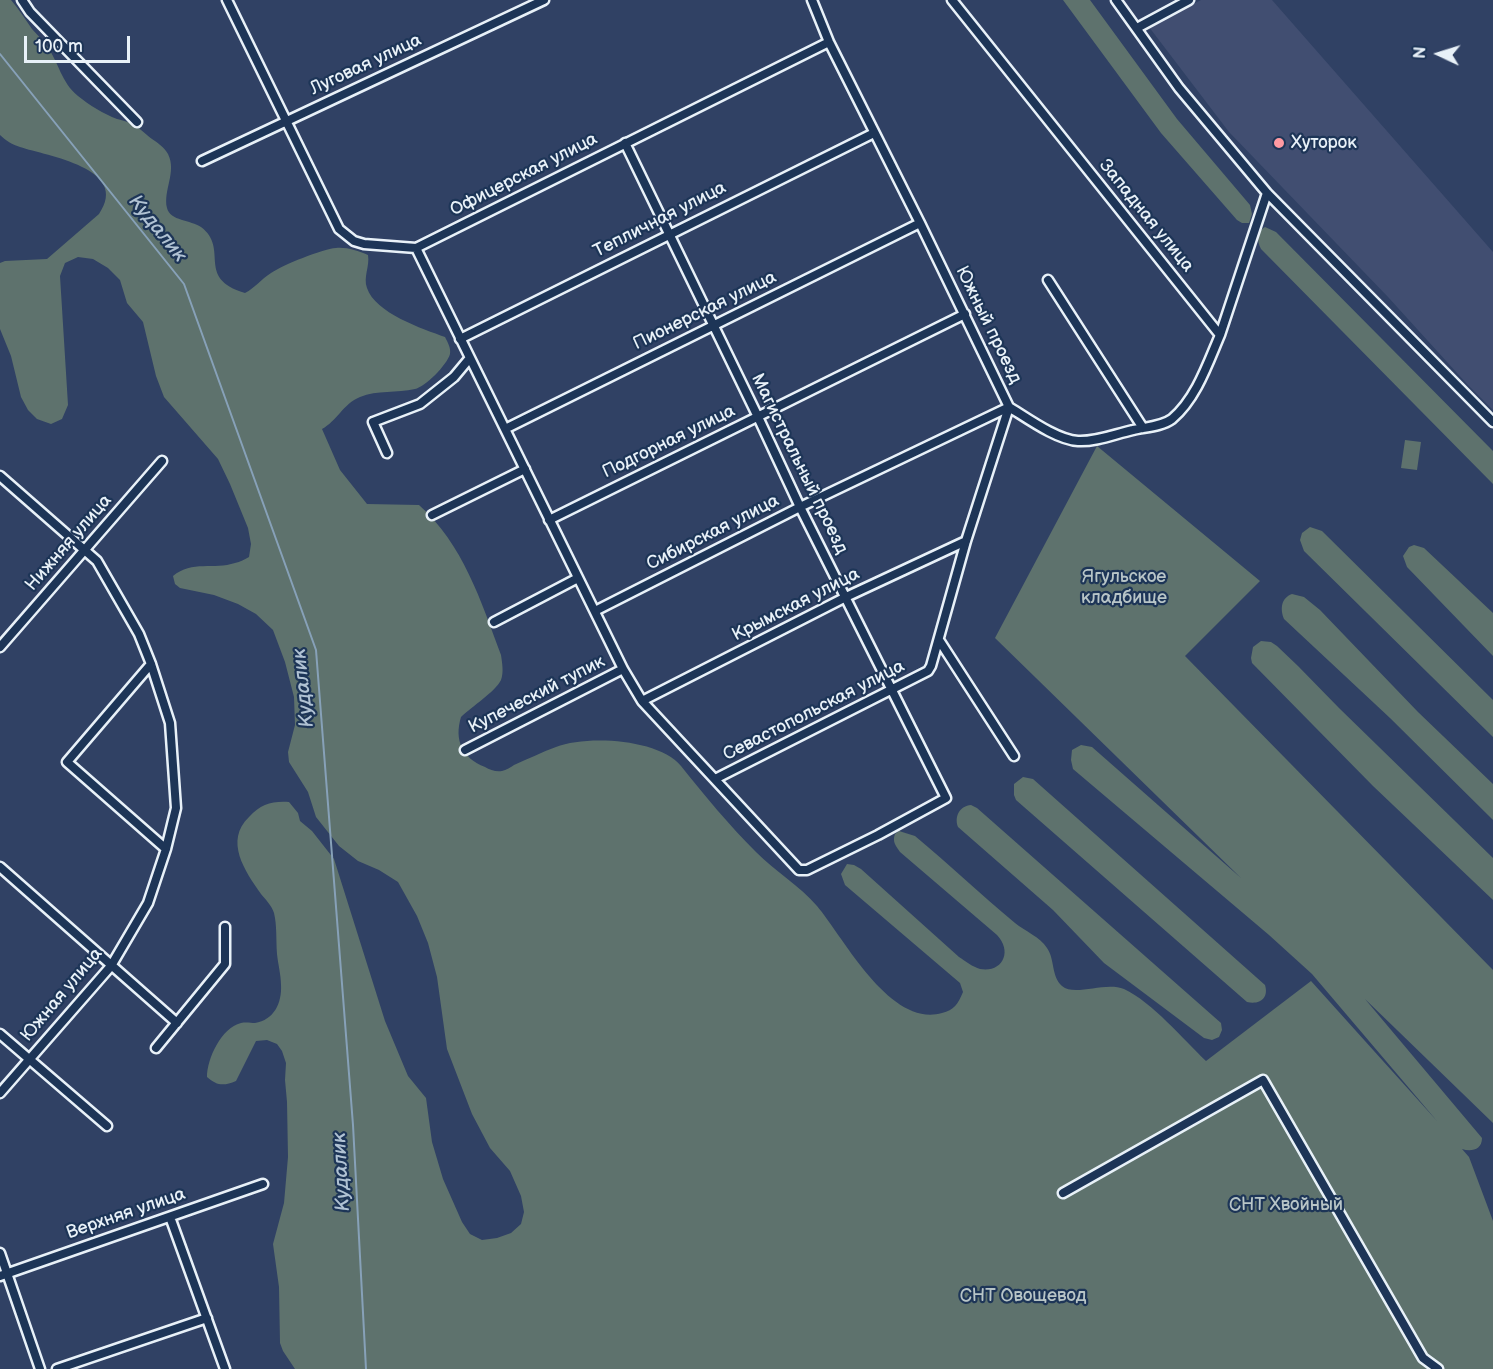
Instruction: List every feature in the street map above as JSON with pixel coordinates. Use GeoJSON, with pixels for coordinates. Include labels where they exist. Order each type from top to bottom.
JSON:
{"type":"FeatureCollection","features":[{"type":"Feature","properties":{"kind":"street"},"geometry":{"type":"LineString","coordinates":[[22,0],[30,12],[137,122]]}},
{"type":"Feature","properties":{"kind":"street"},"geometry":{"type":"LineString","coordinates":[[227,0],[339,229],[354,241],[363,244],[416,248],[623,669],[642,701],[715,779]]}},
{"type":"Feature","properties":{"kind":"street","name":"Луговая улица"},"geometry":{"type":"LineString","coordinates":[[202,160],[544,0]]}},
{"type":"Feature","properties":{"kind":"street","name":"Южный проезд"},"geometry":{"type":"LineString","coordinates":[[812,0],[829,42],[965,314],[1008,407],[928,671]]}},
{"type":"Feature","properties":{"kind":"street","name":"Западная улица"},"geometry":{"type":"LineString","coordinates":[[952,0],[1220,335]]}},
{"type":"Feature","properties":{"kind":"street"},"geometry":{"type":"LineString","coordinates":[[1116,0],[1179,88],[1267,193],[1493,422]]}},
{"type":"Feature","properties":{"kind":"street"},"geometry":{"type":"LineString","coordinates":[[1137,28],[1189,0]]}},
{"type":"Feature","properties":{"kind":"street","name":"Офицерская улица"},"geometry":{"type":"LineString","coordinates":[[416,248],[829,42]]}},
{"type":"Feature","properties":{"kind":"street","name":"Тепличная улица"},"geometry":{"type":"LineString","coordinates":[[460,339],[874,133]]}},
{"type":"Feature","properties":{"kind":"street","name":"Магистральный проезд"},"geometry":{"type":"LineString","coordinates":[[625,143],[759,417],[800,507],[946,798],[859,845],[801,871],[715,779]]}},
{"type":"Feature","properties":{"kind":"street"},"geometry":{"type":"LineString","coordinates":[[1008,407],[1062,437],[1078,441],[1166,422],[1177,414],[1205,371],[1220,335],[1267,193]]}},
{"type":"Feature","properties":{"kind":"street","name":"Пионерская улица"},"geometry":{"type":"LineString","coordinates":[[505,429],[920,223]]}},
{"type":"Feature","properties":{"kind":"street"},"geometry":{"type":"LineString","coordinates":[[1048,280],[1143,428]]}},
{"type":"Feature","properties":{"kind":"street","name":"Подгорная улица"},"geometry":{"type":"LineString","coordinates":[[549,520],[965,314]]}},
{"type":"Feature","properties":{"kind":"street"},"geometry":{"type":"LineString","coordinates":[[387,453],[373,422],[420,404],[454,376],[469,358]]}},
{"type":"Feature","properties":{"kind":"street","name":"Сибирская улица"},"geometry":{"type":"LineString","coordinates":[[595,611],[800,507],[1008,407]]}},
{"type":"Feature","properties":{"kind":"street","name":"Нижняя улица"},"geometry":{"type":"LineString","coordinates":[[0,647],[162,461]]}},
{"type":"Feature","properties":{"kind":"street"},"geometry":{"type":"LineString","coordinates":[[432,515],[525,468]]}},
{"type":"Feature","properties":{"kind":"street","name":"Южная улица"},"geometry":{"type":"LineString","coordinates":[[0,476],[97,561],[139,634],[170,723],[176,808],[166,849],[148,903],[111,966],[0,1093]]}},
{"type":"Feature","properties":{"kind":"street","name":"Крымская улица"},"geometry":{"type":"LineString","coordinates":[[642,701],[846,597],[966,541]]}},
{"type":"Feature","properties":{"kind":"street"},"geometry":{"type":"LineString","coordinates":[[495,622],[578,578]]}},
{"type":"Feature","properties":{"kind":"street"},"geometry":{"type":"LineString","coordinates":[[939,639],[1014,756]]}},
{"type":"Feature","properties":{"kind":"street"},"geometry":{"type":"LineString","coordinates":[[151,664],[67,762],[166,849]]}},
{"type":"Feature","properties":{"kind":"street","name":"Купеческий тупик"},"geometry":{"type":"LineString","coordinates":[[465,750],[623,669]]}},
{"type":"Feature","properties":{"kind":"street","name":"Севастопольская улица"},"geometry":{"type":"LineString","coordinates":[[715,779],[928,671]]}},
{"type":"Feature","properties":{"kind":"street"},"geometry":{"type":"LineString","coordinates":[[0,867],[177,1023]]}},
{"type":"Feature","properties":{"kind":"street"},"geometry":{"type":"LineString","coordinates":[[156,1048],[225,964],[225,927]]}},
{"type":"Feature","properties":{"kind":"street"},"geometry":{"type":"LineString","coordinates":[[0,1034],[107,1126]]}},
{"type":"Feature","properties":{"kind":"street"},"geometry":{"type":"LineString","coordinates":[[1063,1193],[1263,1080],[1423,1358],[1438,1369]]}},
{"type":"Feature","properties":{"kind":"street","name":"Верхняя улица"},"geometry":{"type":"LineString","coordinates":[[4,1274],[263,1184]]}},
{"type":"Feature","properties":{"kind":"street"},"geometry":{"type":"LineString","coordinates":[[170,1217],[225,1369]]}},
{"type":"Feature","properties":{"kind":"street"},"geometry":{"type":"LineString","coordinates":[[0,1253],[4,1274],[40,1369]]}},
{"type":"Feature","properties":{"kind":"street"},"geometry":{"type":"LineString","coordinates":[[57,1369],[207,1318]]}},
{"type":"Feature","properties":{"kind":"shaded area"},"geometry":{"type":"Polygon","coordinates":[[[1201,0],[1272,0],[1493,252],[1493,410],[1229,132],[1149,27],[1201,0]]]}},
{"type":"Feature","properties":{"kind":"green space"},"geometry":{"type":"Polygon","coordinates":[[[0,0],[11,0],[14,3],[51,52],[72,91],[107,115],[136,126],[165,149],[171,168],[167,208],[176,218],[201,227],[209,236],[213,244],[217,271],[221,279],[230,287],[245,293],[271,273],[303,258],[330,249],[352,250],[368,255],[366,284],[379,305],[401,319],[445,337],[450,354],[430,380],[415,389],[373,393],[360,397],[322,429],[340,470],[367,504],[419,505],[448,537],[469,574],[501,655],[503,670],[498,685],[461,717],[459,741],[471,759],[491,770],[502,771],[556,747],[586,741],[640,745],[671,757],[756,852],[817,906],[870,977],[904,1007],[923,1014],[942,1013],[953,1008],[963,992],[960,983],[845,885],[841,874],[847,864],[861,869],[959,957],[972,965],[980,969],[994,968],[1003,960],[1004,948],[997,935],[900,852],[894,839],[895,834],[899,831],[915,836],[1015,923],[1044,944],[1049,952],[1056,977],[1062,986],[1074,990],[1108,987],[1124,989],[1156,1012],[1206,1061],[1311,981],[1437,1121],[1312,974],[1073,769],[1072,750],[1081,745],[1092,747],[1241,878],[995,638],[1097,446],[1260,581],[1185,656],[1493,970],[1493,1123],[1365,999],[1482,1138],[1478,1148],[1462,1149],[1469,1157],[1493,1221],[1493,1369],[295,1369],[280,1343],[279,1287],[273,1244],[284,1203],[288,1157],[286,1063],[277,1044],[267,1040],[256,1041],[236,1081],[221,1084],[207,1077],[212,1053],[227,1031],[241,1023],[255,1023],[267,1018],[276,1010],[280,998],[281,981],[274,913],[249,876],[238,846],[238,836],[242,826],[262,806],[289,802],[298,813],[300,821],[312,831],[334,859],[385,1021],[408,1076],[426,1098],[432,1142],[443,1179],[462,1222],[470,1234],[482,1240],[511,1233],[521,1224],[524,1212],[521,1196],[510,1171],[490,1148],[472,1114],[447,1049],[437,977],[428,943],[417,916],[398,882],[358,861],[339,846],[316,817],[308,792],[289,762],[288,752],[295,725],[294,697],[285,662],[273,630],[256,614],[238,604],[214,595],[180,588],[175,584],[173,576],[188,568],[227,565],[249,557],[251,544],[248,528],[218,459],[164,397],[156,376],[143,322],[127,303],[120,280],[108,268],[93,259],[78,257],[65,263],[60,276],[68,405],[62,419],[51,424],[37,419],[28,410],[21,397],[11,356],[0,329],[0,263],[47,259],[99,214],[106,198],[104,185],[95,175],[82,167],[17,146],[0,135],[0,0]]]}},
{"type":"Feature","properties":{"kind":"green space"},"geometry":{"type":"Polygon","coordinates":[[[1063,0],[1090,0],[1177,119],[1250,205],[1252,214],[1249,223],[1237,220],[1161,133],[1063,0]]]}},
{"type":"Feature","properties":{"kind":"green space"},"geometry":{"type":"Polygon","coordinates":[[[1265,227],[1276,232],[1493,451],[1493,484],[1261,249],[1258,237],[1260,231],[1265,227]]]}},
{"type":"Feature","properties":{"kind":"green space"},"geometry":{"type":"Polygon","coordinates":[[[1405,440],[1421,442],[1417,470],[1401,468],[1405,440]]]}},
{"type":"Feature","properties":{"kind":"green space"},"geometry":{"type":"Polygon","coordinates":[[[1310,527],[1322,531],[1493,700],[1493,737],[1304,551],[1300,540],[1302,533],[1310,527]]]}},
{"type":"Feature","properties":{"kind":"green space"},"geometry":{"type":"Polygon","coordinates":[[[1414,545],[1424,548],[1493,613],[1493,656],[1407,567],[1403,556],[1409,547],[1414,545]]]}},
{"type":"Feature","properties":{"kind":"green space"},"geometry":{"type":"Polygon","coordinates":[[[1292,594],[1304,597],[1320,610],[1418,712],[1493,784],[1493,820],[1390,718],[1284,619],[1282,604],[1292,594]]]}},
{"type":"Feature","properties":{"kind":"green space"},"geometry":{"type":"Polygon","coordinates":[[[1261,641],[1271,642],[1277,646],[1493,858],[1493,900],[1373,786],[1252,663],[1253,647],[1261,641]]]}},
{"type":"Feature","properties":{"kind":"green space"},"geometry":{"type":"Polygon","coordinates":[[[1023,777],[1033,779],[1265,985],[1264,997],[1256,1002],[1247,1002],[1016,800],[1014,784],[1023,777]]]}},
{"type":"Feature","properties":{"kind":"green space"},"geometry":{"type":"Polygon","coordinates":[[[971,805],[1221,1023],[1222,1030],[1219,1037],[1212,1040],[1204,1038],[1104,963],[1053,910],[958,827],[959,812],[971,805]]]}},
{"type":"Feature","properties":{"kind":"waterway","name":"Кудалик"},"geometry":{"type":"LineString","coordinates":[[0,54],[184,284],[316,650],[353,1125],[366,1369]]}},
{"type":"Feature","properties":{"kind":"place","name":"Хуторок"},"geometry":{"type":"Point","coordinates":[1279,143]}},
{"type":"Feature","properties":{"kind":"park label","name":"Ягульское кладбище"},"geometry":{"type":"Point","coordinates":[1124,587]}},
{"type":"Feature","properties":{"kind":"park label","name":"СНТ Хвойный"},"geometry":{"type":"Point","coordinates":[1286,1205]}},
{"type":"Feature","properties":{"kind":"park label","name":"СНТ Овощевод"},"geometry":{"type":"Point","coordinates":[1023,1296]}}]}
